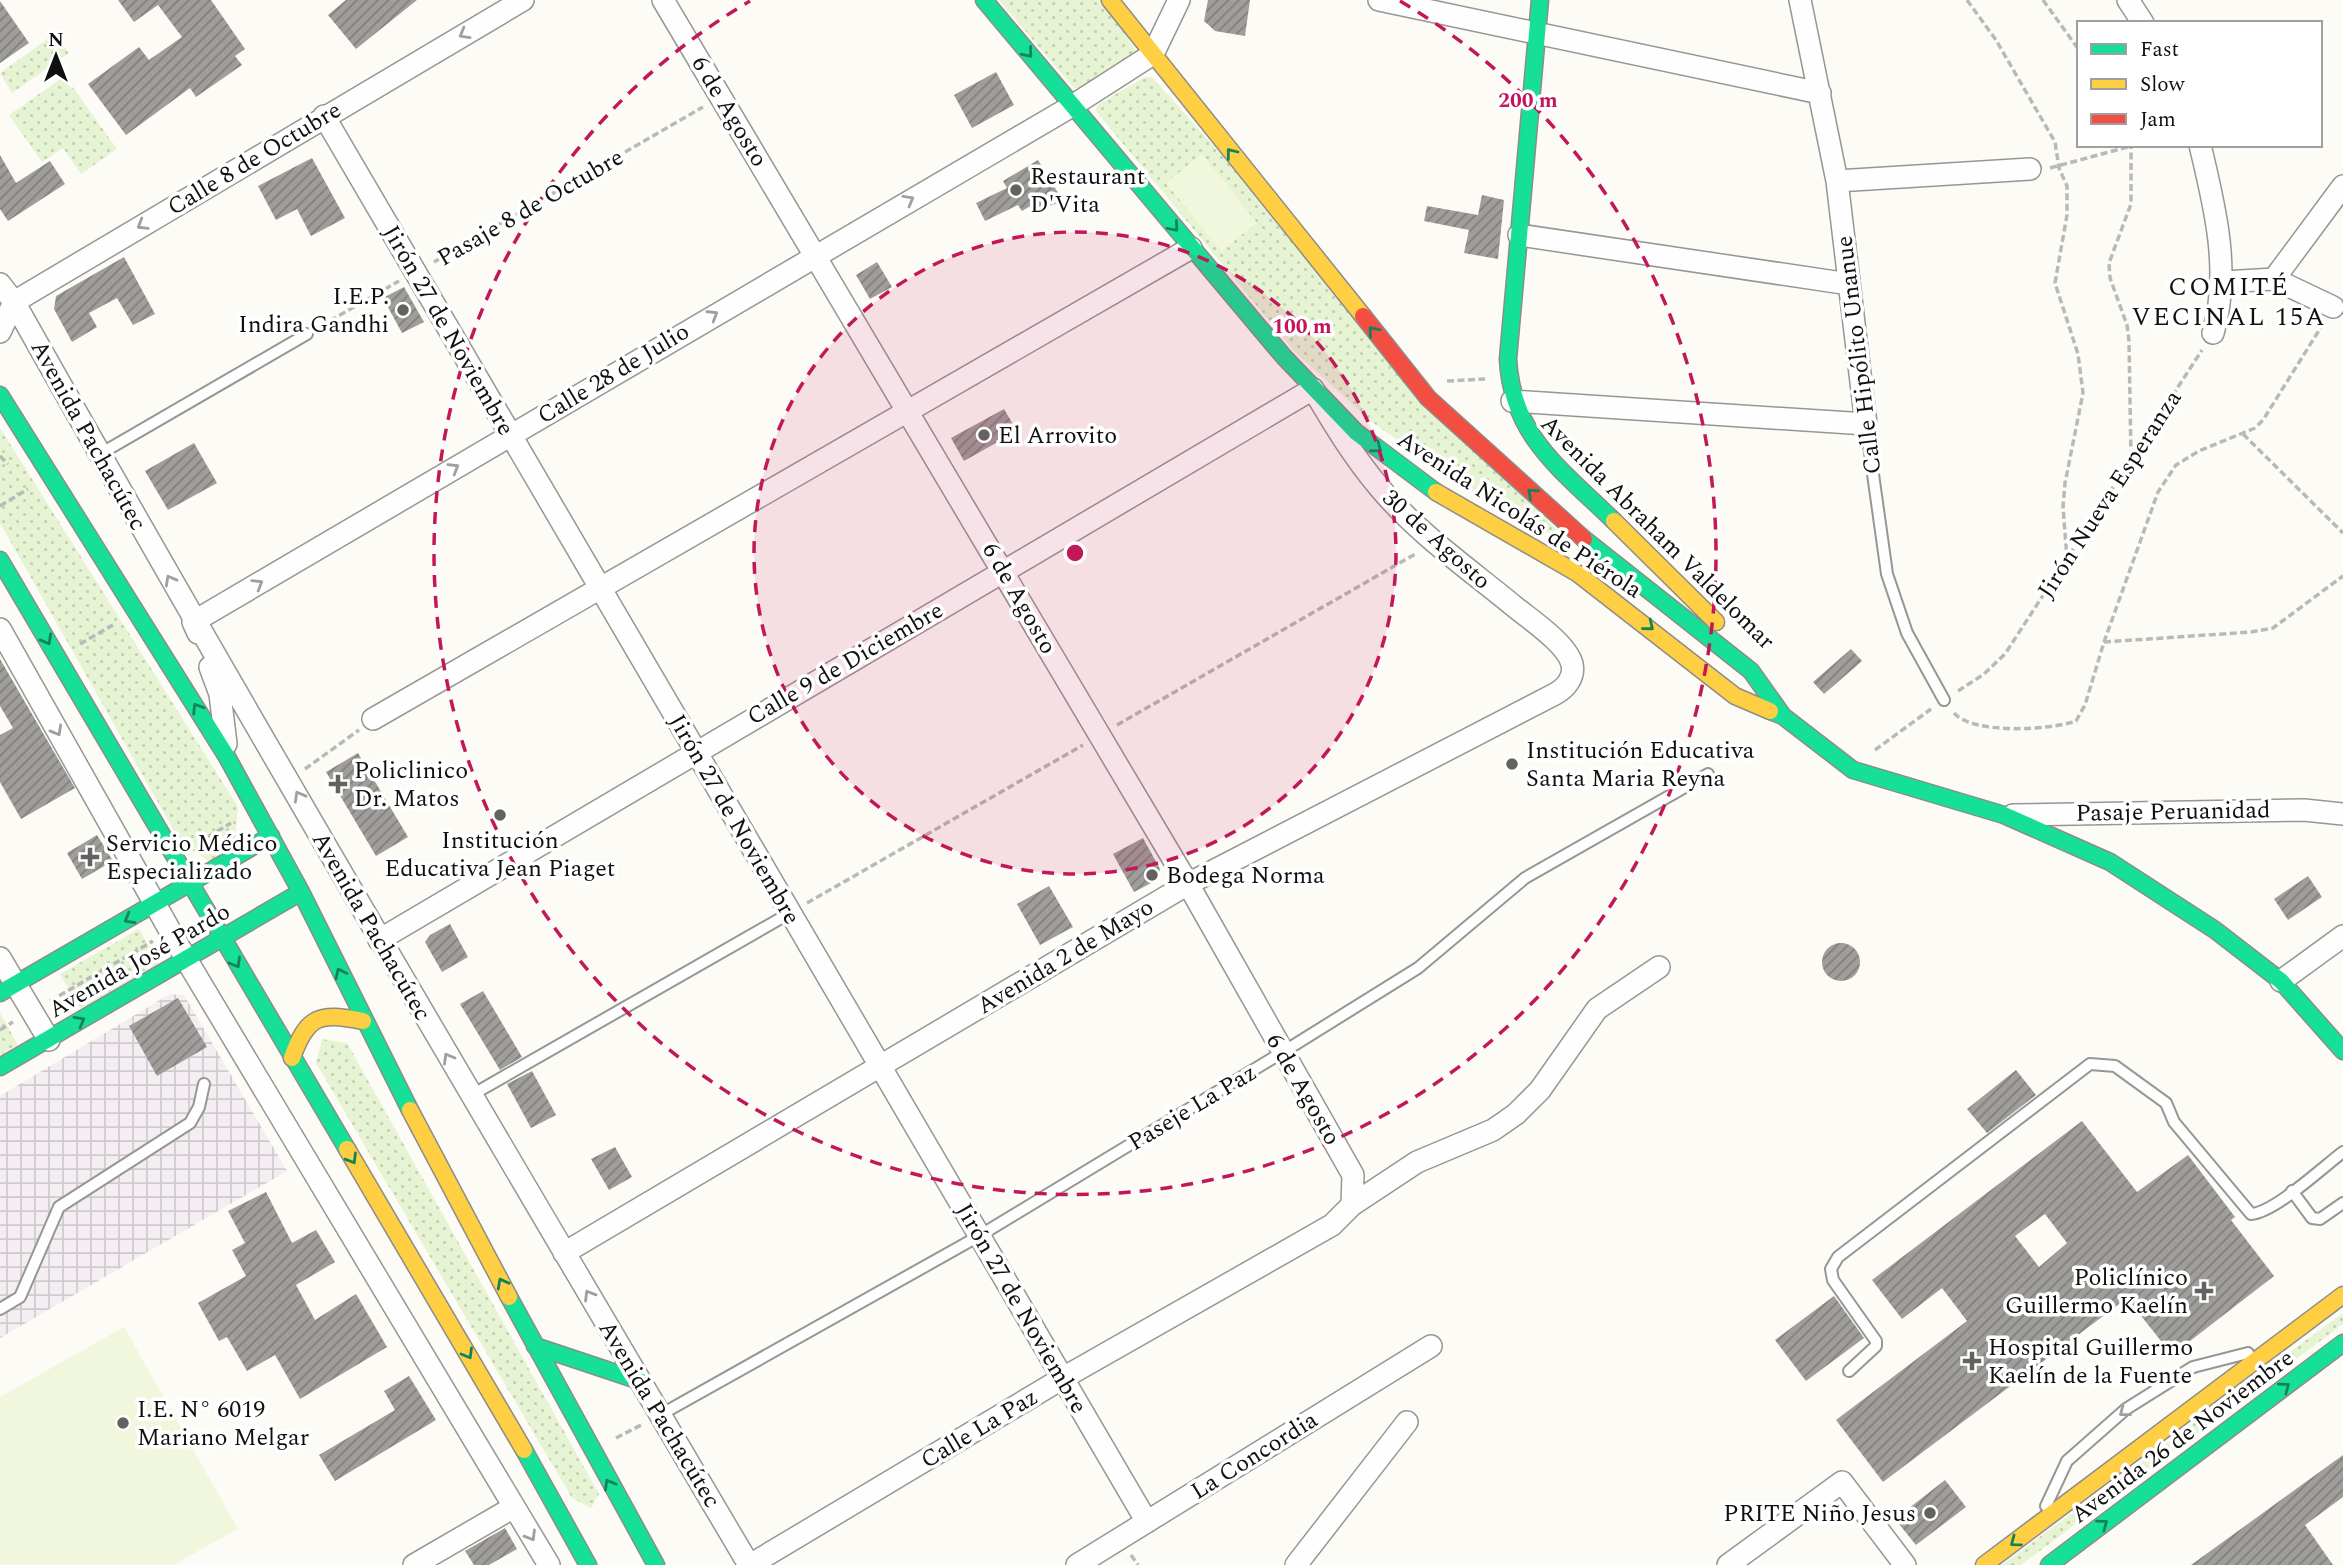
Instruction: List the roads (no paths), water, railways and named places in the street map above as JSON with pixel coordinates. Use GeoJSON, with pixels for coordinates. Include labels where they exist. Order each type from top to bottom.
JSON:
{"type":"FeatureCollection","features":[{"type":"Feature","properties":{"kind":"main road","name":"Avenida Nicolás de Piérola"},"geometry":{"type":"LineString","coordinates":[[985,0],[1191,248],[1313,389],[1356,432],[1433,490],[1577,573],[1735,695],[1783,716],[1853,770],[2004,815],[2110,862],[2215,930],[2281,981],[2343,1051]]}},
{"type":"Feature","properties":{"kind":"main road","name":"Avenida Nicolás de Piérola"},"geometry":{"type":"LineString","coordinates":[[1110,0],[1415,382],[1457,426],[1604,557],[1751,671],[1783,716]]}},
{"type":"Feature","properties":{"kind":"main road","name":"Avenida Abraham Valdelomar"},"geometry":{"type":"LineString","coordinates":[[1540,0],[1508,379],[1512,401],[1521,425],[1538,446],[1746,652],[1820,743]]}},
{"type":"Feature","properties":{"kind":"main road","name":"Avenida Pachacútec"},"geometry":{"type":"LineString","coordinates":[[0,395],[227,757],[301,892],[363,1021],[654,1565]]}},
{"type":"Feature","properties":{"kind":"main road"},"geometry":{"type":"LineString","coordinates":[[0,560],[587,1562]]}},
{"type":"Feature","properties":{"kind":"main road","name":"Avenida José Pardo"},"geometry":{"type":"LineString","coordinates":[[8,989],[271,836]]}},
{"type":"Feature","properties":{"kind":"main road","name":"Avenida José Pardo"},"geometry":{"type":"LineString","coordinates":[[0,1068],[301,892]]}},
{"type":"Feature","properties":{"kind":"main road"},"geometry":{"type":"LineString","coordinates":[[292,1058],[302,1028],[310,1020],[323,1015],[336,1015],[363,1021]]}},
{"type":"Feature","properties":{"kind":"main road","name":"Avenida 26 de Noviembre"},"geometry":{"type":"LineString","coordinates":[[1984,1565],[2343,1295]]}},
{"type":"Feature","properties":{"kind":"main road","name":"Avenida 26 de Noviembre"},"geometry":{"type":"LineString","coordinates":[[2049,1565],[2343,1343]]}},
{"type":"Feature","properties":{"kind":"main road"},"geometry":{"type":"LineString","coordinates":[[535,1346],[640,1381]]}},
{"type":"Feature","properties":{"kind":"street","name":"Calle 8 de Octubre"},"geometry":{"type":"LineString","coordinates":[[15,302],[523,0]]}},
{"type":"Feature","properties":{"kind":"street","name":"6 de Agosto"},"geometry":{"type":"LineString","coordinates":[[663,0],[909,410],[1188,884],[1353,1175],[1352,1205]]}},
{"type":"Feature","properties":{"kind":"street"},"geometry":{"type":"LineString","coordinates":[[1153,54],[1179,0]]}},
{"type":"Feature","properties":{"kind":"street"},"geometry":{"type":"LineString","coordinates":[[1378,0],[1820,93]]}},
{"type":"Feature","properties":{"kind":"street","name":"Calle Hipólito Unanue"},"geometry":{"type":"LineString","coordinates":[[1800,0],[1837,181],[1866,424]]}},
{"type":"Feature","properties":{"kind":"street"},"geometry":{"type":"LineString","coordinates":[[2129,0],[2142,21]]}},
{"type":"Feature","properties":{"kind":"street","name":"Calle 28 de Julio"},"geometry":{"type":"LineString","coordinates":[[193,622],[1072,106],[1153,54]]}},
{"type":"Feature","properties":{"kind":"street","name":"Jirón 27 de Noviembre"},"geometry":{"type":"LineString","coordinates":[[324,116],[1147,1522]]}},
{"type":"Feature","properties":{"kind":"street"},"geometry":{"type":"LineString","coordinates":[[2200,147],[2212,193],[2224,282],[2221,306],[2213,333]]}},
{"type":"Feature","properties":{"kind":"street"},"geometry":{"type":"LineString","coordinates":[[1837,181],[2029,169]]}},
{"type":"Feature","properties":{"kind":"street"},"geometry":{"type":"LineString","coordinates":[[2274,279],[2343,186]]}},
{"type":"Feature","properties":{"kind":"street"},"geometry":{"type":"LineString","coordinates":[[1519,235],[1849,284]]}},
{"type":"Feature","properties":{"kind":"street"},"geometry":{"type":"LineString","coordinates":[[373,719],[1191,248]]}},
{"type":"Feature","properties":{"kind":"street"},"geometry":{"type":"LineString","coordinates":[[2224,282],[2274,279],[2333,307]]}},
{"type":"Feature","properties":{"kind":"street","name":"Avenida Pachacútec"},"geometry":{"type":"LineString","coordinates":[[0,284],[15,302],[193,622],[290,780],[470,1096],[749,1565]]}},
{"type":"Feature","properties":{"kind":"street"},"geometry":{"type":"LineString","coordinates":[[0,332],[15,302]]}},
{"type":"Feature","properties":{"kind":"street","name":"Calle 9 de Diciembre"},"geometry":{"type":"LineString","coordinates":[[379,940],[695,751],[1313,389]]}},
{"type":"Feature","properties":{"kind":"street","name":"30 de Agosto"},"geometry":{"type":"LineString","coordinates":[[1313,389],[1347,446],[1381,489],[1436,542],[1553,638],[1572,663],[1572,675]]}},
{"type":"Feature","properties":{"kind":"street"},"geometry":{"type":"LineString","coordinates":[[1512,401],[1866,424]]}},
{"type":"Feature","properties":{"kind":"street"},"geometry":{"type":"LineString","coordinates":[[0,620],[28,604]]}},
{"type":"Feature","properties":{"kind":"street"},"geometry":{"type":"LineString","coordinates":[[193,622],[220,694],[227,757]]}},
{"type":"Feature","properties":{"kind":"street"},"geometry":{"type":"LineString","coordinates":[[0,629],[186,959],[549,1565]]}},
{"type":"Feature","properties":{"kind":"street","name":"Avenida 2 de Mayo"},"geometry":{"type":"LineString","coordinates":[[564,1253],[1188,884],[1555,694],[1565,688],[1572,675]]}},
{"type":"Feature","properties":{"kind":"street","name":"Pasaje Peruanidad"},"geometry":{"type":"LineString","coordinates":[[2004,815],[2238,810],[2304,810],[2343,814]]}},
{"type":"Feature","properties":{"kind":"street"},"geometry":{"type":"LineString","coordinates":[[2281,981],[2343,936]]}},
{"type":"Feature","properties":{"kind":"street"},"geometry":{"type":"LineString","coordinates":[[0,958],[8,989],[32,1012],[49,1040]]}},
{"type":"Feature","properties":{"kind":"street","name":"Calle La Paz"},"geometry":{"type":"LineString","coordinates":[[749,1565],[1063,1378],[1332,1225],[1352,1205],[1417,1162],[1493,1130],[1516,1114],[1540,1090],[1597,1009],[1659,967]]}},
{"type":"Feature","properties":{"kind":"street","name":"La Concordia"},"geometry":{"type":"LineString","coordinates":[[1077,1565],[1430,1346]]}},
{"type":"Feature","properties":{"kind":"street"},"geometry":{"type":"LineString","coordinates":[[1296,1565],[1407,1423]]}},
{"type":"Feature","properties":{"kind":"street"},"geometry":{"type":"LineString","coordinates":[[1727,1565],[1842,1482],[1905,1565]]}},
{"type":"Feature","properties":{"kind":"street"},"geometry":{"type":"LineString","coordinates":[[414,1565],[514,1507]]}},
{"type":"Feature","properties":{"kind":"lane"},"geometry":{"type":"LineString","coordinates":[[100,454],[307,334]]}},
{"type":"Feature","properties":{"kind":"lane","name":"Calle Hipólito Unanue"},"geometry":{"type":"LineString","coordinates":[[1866,424],[1887,574],[1908,633],[1944,701]]}},
{"type":"Feature","properties":{"kind":"lane","name":"Paseje La Paz"},"geometry":{"type":"LineString","coordinates":[[660,1415],[979,1236],[1283,1052],[1418,968],[1525,878],[1707,774]]}},
{"type":"Feature","properties":{"kind":"lane"},"geometry":{"type":"LineString","coordinates":[[470,1096],[790,913]]}},
{"type":"Feature","properties":{"kind":"lane"},"geometry":{"type":"LineString","coordinates":[[1849,1371],[1876,1346],[1876,1340],[1833,1280],[1831,1269],[1838,1257],[2090,1064],[2115,1066],[2166,1103],[2174,1122],[2251,1214],[2258,1214],[2343,1152]]}},
{"type":"Feature","properties":{"kind":"lane"},"geometry":{"type":"LineString","coordinates":[[0,1310],[20,1297],[59,1206],[190,1123],[199,1107],[204,1084]]}},
{"type":"Feature","properties":{"kind":"lane"},"geometry":{"type":"LineString","coordinates":[[2292,1191],[2312,1218],[2320,1219],[2343,1203]]}},
{"type":"Feature","properties":{"kind":"lane"},"geometry":{"type":"LineString","coordinates":[[2038,1525],[2067,1461],[2126,1409],[2193,1367],[2274,1347]]}},
{"type":"Feature","properties":{"kind":"place","name":"Restaurant D'Vita"},"geometry":{"type":"Point","coordinates":[1016,190]}},
{"type":"Feature","properties":{"kind":"place","name":"I.E.P. Indira Gandhi"},"geometry":{"type":"Point","coordinates":[403,310]}},
{"type":"Feature","properties":{"kind":"place","name":"El Arrovito"},"geometry":{"type":"Point","coordinates":[984,435]}},
{"type":"Feature","properties":{"kind":"place","name":"Institución Educativa Santa Maria Reyna"},"geometry":{"type":"Point","coordinates":[1512,764]}},
{"type":"Feature","properties":{"kind":"place","name":"Policlinico Dr. Matos"},"geometry":{"type":"Point","coordinates":[338,784]}},
{"type":"Feature","properties":{"kind":"place","name":"Institución Educativa Jean Piaget"},"geometry":{"type":"Point","coordinates":[500,815]}},
{"type":"Feature","properties":{"kind":"place","name":"Servicio Médico Especializado"},"geometry":{"type":"Point","coordinates":[90,857]}},
{"type":"Feature","properties":{"kind":"place","name":"Bodega Norma"},"geometry":{"type":"Point","coordinates":[1152,875]}},
{"type":"Feature","properties":{"kind":"place","name":"Policlínico Guillermo Kaelín"},"geometry":{"type":"Point","coordinates":[2204,1291]}},
{"type":"Feature","properties":{"kind":"place","name":"Hospital Guillermo Kaelín de la Fuente"},"geometry":{"type":"Point","coordinates":[1972,1361]}},
{"type":"Feature","properties":{"kind":"place","name":"I.E. N° 6019 Mariano Melgar"},"geometry":{"type":"Point","coordinates":[123,1423]}},
{"type":"Feature","properties":{"kind":"place","name":"PRITE Niño Jesus"},"geometry":{"type":"Point","coordinates":[1930,1513]}},
{"type":"Feature","properties":{"kind":"district","name":"COMITÉ VECINAL 15A"},"geometry":{"type":"Point","coordinates":[2229,301]}}]}
